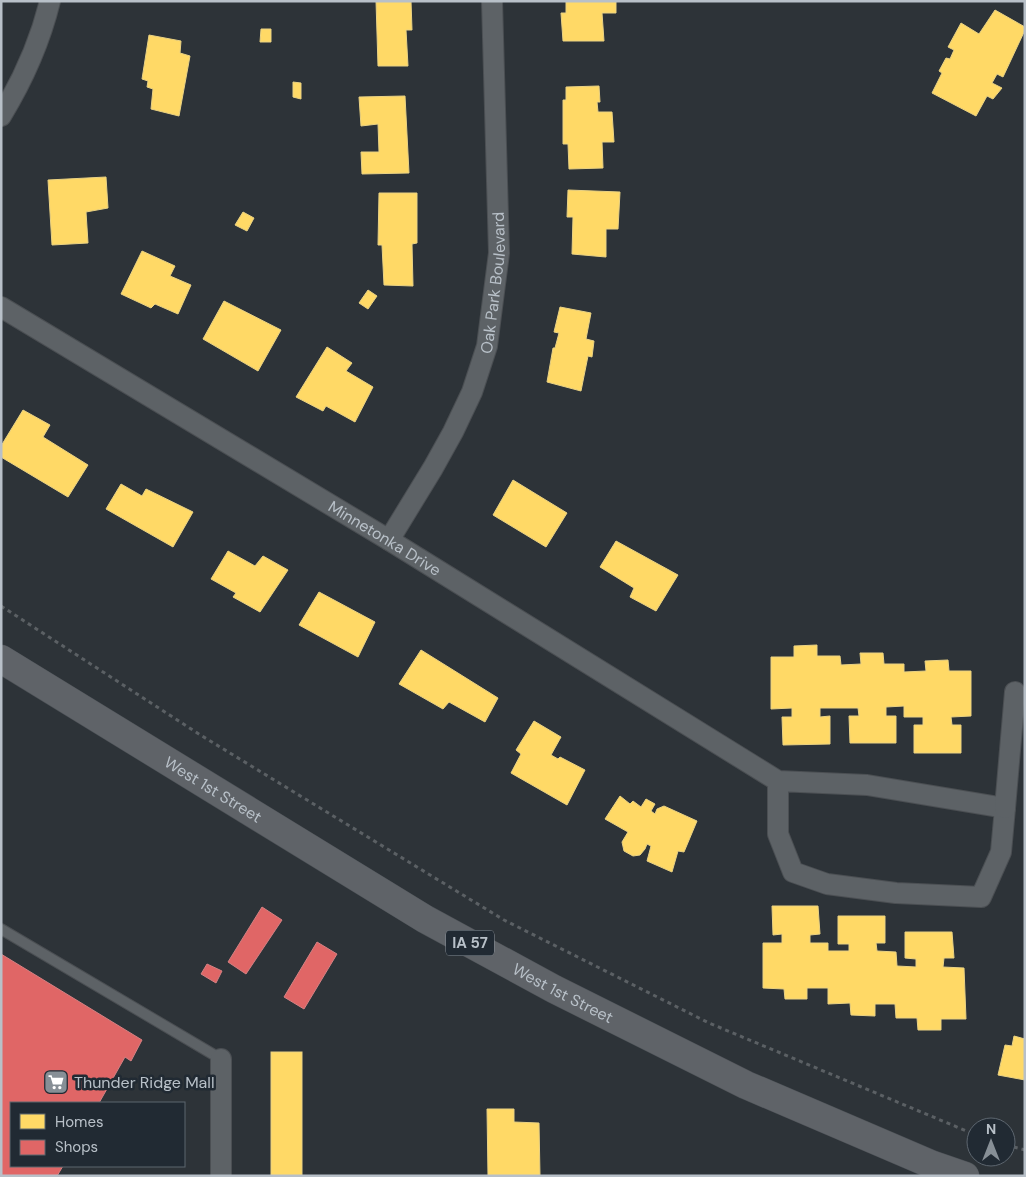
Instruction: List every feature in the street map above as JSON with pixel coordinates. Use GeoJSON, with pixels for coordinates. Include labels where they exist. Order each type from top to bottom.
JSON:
{"type":"FeatureCollection","features":[{"type":"Feature","properties":{"kind":"main road","name":"West 1st Street"},"geometry":{"type":"LineString","coordinates":[[1,659],[425,919],[554,989],[746,1085],[965,1176]]}},
{"type":"Feature","properties":{"kind":"street"},"geometry":{"type":"LineString","coordinates":[[1,116],[27,68],[44,25],[50,1]]}},
{"type":"Feature","properties":{"kind":"street","name":"Oak Park Boulevard"},"geometry":{"type":"LineString","coordinates":[[389,540],[453,432],[472,392],[488,346],[499,252],[492,1]]}},
{"type":"Feature","properties":{"kind":"street","name":"Minnetonka Drive"},"geometry":{"type":"LineString","coordinates":[[1,306],[389,540],[771,777]]}},
{"type":"Feature","properties":{"kind":"street"},"geometry":{"type":"LineString","coordinates":[[1005,808],[867,785],[771,777],[778,834],[793,872],[827,884],[896,893],[981,898],[1001,852],[1005,808],[1015,692]]}},
{"type":"Feature","properties":{"kind":"street"},"geometry":{"type":"LineString","coordinates":[[221,1060],[221,1176]]}},
{"type":"Feature","properties":{"kind":"lane"},"geometry":{"type":"LineString","coordinates":[[1,929],[221,1060]]}},
{"type":"Feature","properties":{"kind":"path"},"geometry":{"type":"LineString","coordinates":[[1,606],[202,736],[504,920],[709,1023],[966,1131]]}},
{"type":"Feature","properties":{"kind":"building: Homes"},"geometry":{"type":"Polygon","coordinates":[[[376,1],[411,1],[412,30],[406,30],[408,66],[378,66],[376,1]]]}},
{"type":"Feature","properties":{"kind":"building: Homes"},"geometry":{"type":"Polygon","coordinates":[[[566,1],[616,1],[616,13],[602,13],[604,41],[563,41],[561,13],[566,13],[566,1]]]}},
{"type":"Feature","properties":{"kind":"building: Homes"},"geometry":{"type":"Polygon","coordinates":[[[995,10],[1025,27],[1025,30],[1003,77],[997,74],[992,83],[1002,88],[993,99],[987,96],[976,116],[932,93],[942,73],[939,71],[946,58],[950,59],[954,50],[948,47],[961,23],[979,34],[995,10]]]}},
{"type":"Feature","properties":{"kind":"building: Homes"},"geometry":{"type":"Polygon","coordinates":[[[261,29],[271,29],[271,42],[260,42],[261,29]]]}},
{"type":"Feature","properties":{"kind":"building: Homes"},"geometry":{"type":"Polygon","coordinates":[[[149,35],[181,41],[180,53],[190,56],[179,116],[151,109],[153,89],[147,87],[148,81],[142,79],[149,35]]]}},
{"type":"Feature","properties":{"kind":"building: Homes"},"geometry":{"type":"Polygon","coordinates":[[[293,82],[301,83],[301,99],[293,97],[293,82]]]}},
{"type":"Feature","properties":{"kind":"building: Homes"},"geometry":{"type":"Polygon","coordinates":[[[599,86],[600,102],[597,102],[598,112],[612,112],[614,142],[602,142],[603,168],[569,169],[568,144],[563,144],[563,100],[566,100],[566,87],[599,86]]]}},
{"type":"Feature","properties":{"kind":"building: Homes"},"geometry":{"type":"Polygon","coordinates":[[[405,96],[409,173],[362,174],[361,152],[379,152],[378,124],[361,126],[359,97],[405,96]]]}},
{"type":"Feature","properties":{"kind":"building: Homes"},"geometry":{"type":"Polygon","coordinates":[[[106,177],[108,208],[86,212],[88,243],[52,245],[48,180],[106,177]]]}},
{"type":"Feature","properties":{"kind":"building: Homes"},"geometry":{"type":"Polygon","coordinates":[[[568,190],[620,192],[618,229],[606,229],[606,257],[572,254],[573,217],[567,217],[568,190]]]}},
{"type":"Feature","properties":{"kind":"building: Homes"},"geometry":{"type":"Polygon","coordinates":[[[379,193],[417,193],[417,243],[412,244],[413,286],[384,285],[382,245],[378,245],[379,193]]]}},
{"type":"Feature","properties":{"kind":"building: Homes"},"geometry":{"type":"Polygon","coordinates":[[[243,212],[254,218],[247,231],[235,225],[243,212]]]}},
{"type":"Feature","properties":{"kind":"building: Homes"},"geometry":{"type":"Polygon","coordinates":[[[142,251],[175,266],[170,276],[191,285],[178,314],[155,304],[151,308],[121,294],[142,251]]]}},
{"type":"Feature","properties":{"kind":"building: Homes"},"geometry":{"type":"Polygon","coordinates":[[[368,290],[377,296],[368,309],[359,303],[368,290]]]}},
{"type":"Feature","properties":{"kind":"building: Homes"},"geometry":{"type":"Polygon","coordinates":[[[224,301],[281,330],[258,371],[203,339],[224,301]]]}},
{"type":"Feature","properties":{"kind":"building: Homes"},"geometry":{"type":"Polygon","coordinates":[[[560,307],[591,313],[586,339],[594,341],[592,357],[588,356],[581,391],[547,382],[553,348],[555,348],[559,333],[554,332],[560,307]]]}},
{"type":"Feature","properties":{"kind":"building: Homes"},"geometry":{"type":"Polygon","coordinates":[[[327,347],[352,363],[346,371],[373,387],[355,422],[326,406],[323,411],[296,397],[327,347]]]}},
{"type":"Feature","properties":{"kind":"building: Homes"},"geometry":{"type":"Polygon","coordinates":[[[23,410],[50,425],[43,437],[88,465],[68,497],[1,457],[1,446],[23,410]]]}},
{"type":"Feature","properties":{"kind":"building: Homes"},"geometry":{"type":"Polygon","coordinates":[[[513,480],[567,513],[546,547],[493,515],[513,480]]]}},
{"type":"Feature","properties":{"kind":"building: Homes"},"geometry":{"type":"Polygon","coordinates":[[[121,484],[142,496],[146,489],[193,512],[173,547],[106,509],[121,484]]]}},
{"type":"Feature","properties":{"kind":"building: Homes"},"geometry":{"type":"Polygon","coordinates":[[[616,541],[678,575],[656,611],[630,597],[634,588],[600,567],[616,541]]]}},
{"type":"Feature","properties":{"kind":"building: Homes"},"geometry":{"type":"Polygon","coordinates":[[[228,551],[255,566],[263,556],[288,570],[260,612],[233,597],[236,593],[211,579],[228,551]]]}},
{"type":"Feature","properties":{"kind":"building: Homes"},"geometry":{"type":"Polygon","coordinates":[[[319,592],[375,622],[358,657],[299,625],[319,592]]]}},
{"type":"Feature","properties":{"kind":"building: Homes"},"geometry":{"type":"Polygon","coordinates":[[[817,645],[817,656],[840,656],[841,665],[861,664],[860,653],[883,653],[884,664],[904,664],[904,672],[926,671],[925,661],[948,660],[949,671],[971,671],[971,716],[951,717],[952,725],[961,725],[961,753],[914,753],[914,725],[923,725],[923,717],[904,717],[904,706],[886,707],[886,716],[896,716],[896,743],[850,743],[849,716],[859,716],[858,708],[820,708],[820,717],[830,716],[830,744],[783,745],[782,717],[792,717],[792,708],[771,709],[771,657],[794,657],[794,646],[817,645]]]}},
{"type":"Feature","properties":{"kind":"building: Homes"},"geometry":{"type":"Polygon","coordinates":[[[421,650],[498,698],[485,722],[449,702],[443,709],[399,684],[421,650]]]}},
{"type":"Feature","properties":{"kind":"building: Homes"},"geometry":{"type":"Polygon","coordinates":[[[534,721],[561,737],[551,755],[558,759],[560,757],[585,770],[567,805],[511,773],[521,754],[516,750],[534,721]]]}},
{"type":"Feature","properties":{"kind":"building: Homes"},"geometry":{"type":"Polygon","coordinates":[[[620,796],[630,804],[633,801],[641,807],[646,799],[655,804],[651,811],[655,814],[657,809],[664,806],[697,821],[684,852],[678,851],[672,872],[647,861],[651,846],[647,844],[640,855],[633,856],[624,851],[622,842],[628,832],[605,819],[620,796]]]}},
{"type":"Feature","properties":{"kind":"building: Homes"},"geometry":{"type":"Polygon","coordinates":[[[772,906],[818,906],[820,934],[810,935],[810,943],[828,943],[828,951],[849,951],[849,944],[838,944],[838,916],[885,916],[885,943],[876,943],[877,951],[896,952],[897,966],[916,967],[916,959],[905,958],[905,932],[952,932],[954,958],[944,958],[943,967],[964,968],[966,1019],[941,1019],[941,1030],[918,1030],[917,1018],[896,1018],[895,1004],[875,1004],[875,1016],[851,1015],[850,1003],[828,1004],[828,988],[807,988],[807,999],[785,999],[784,989],[763,988],[763,943],[782,943],[782,934],[773,935],[772,906]]]}},
{"type":"Feature","properties":{"kind":"building: Homes"},"geometry":{"type":"Polygon","coordinates":[[[1014,1036],[1025,1039],[1025,1080],[998,1075],[1005,1045],[1012,1046],[1014,1036]]]}},
{"type":"Feature","properties":{"kind":"building: Homes"},"geometry":{"type":"Polygon","coordinates":[[[271,1052],[302,1052],[302,1176],[271,1176],[271,1052]]]}},
{"type":"Feature","properties":{"kind":"building: Homes"},"geometry":{"type":"Polygon","coordinates":[[[487,1109],[514,1109],[514,1122],[539,1123],[540,1176],[488,1176],[487,1109]]]}},
{"type":"Feature","properties":{"kind":"building: Shops"},"geometry":{"type":"Polygon","coordinates":[[[262,907],[282,920],[246,974],[228,962],[262,907]]]}},
{"type":"Feature","properties":{"kind":"building: Shops"},"geometry":{"type":"Polygon","coordinates":[[[317,942],[337,954],[304,1009],[284,997],[317,942]]]}},
{"type":"Feature","properties":{"kind":"building: Shops","name":"Thunder Ridge Mall"},"geometry":{"type":"Polygon","coordinates":[[[1,954],[142,1040],[131,1061],[125,1057],[100,1102],[10,1102],[10,1167],[62,1167],[57,1176],[1,1176],[1,954]]]}},
{"type":"Feature","properties":{"kind":"building: Shops"},"geometry":{"type":"Polygon","coordinates":[[[207,964],[222,971],[216,983],[201,974],[207,964]]]}},
{"type":"Feature","properties":{"kind":"place","name":"Thunder Ridge Mall"},"geometry":{"type":"Point","coordinates":[56,1082]}}]}
